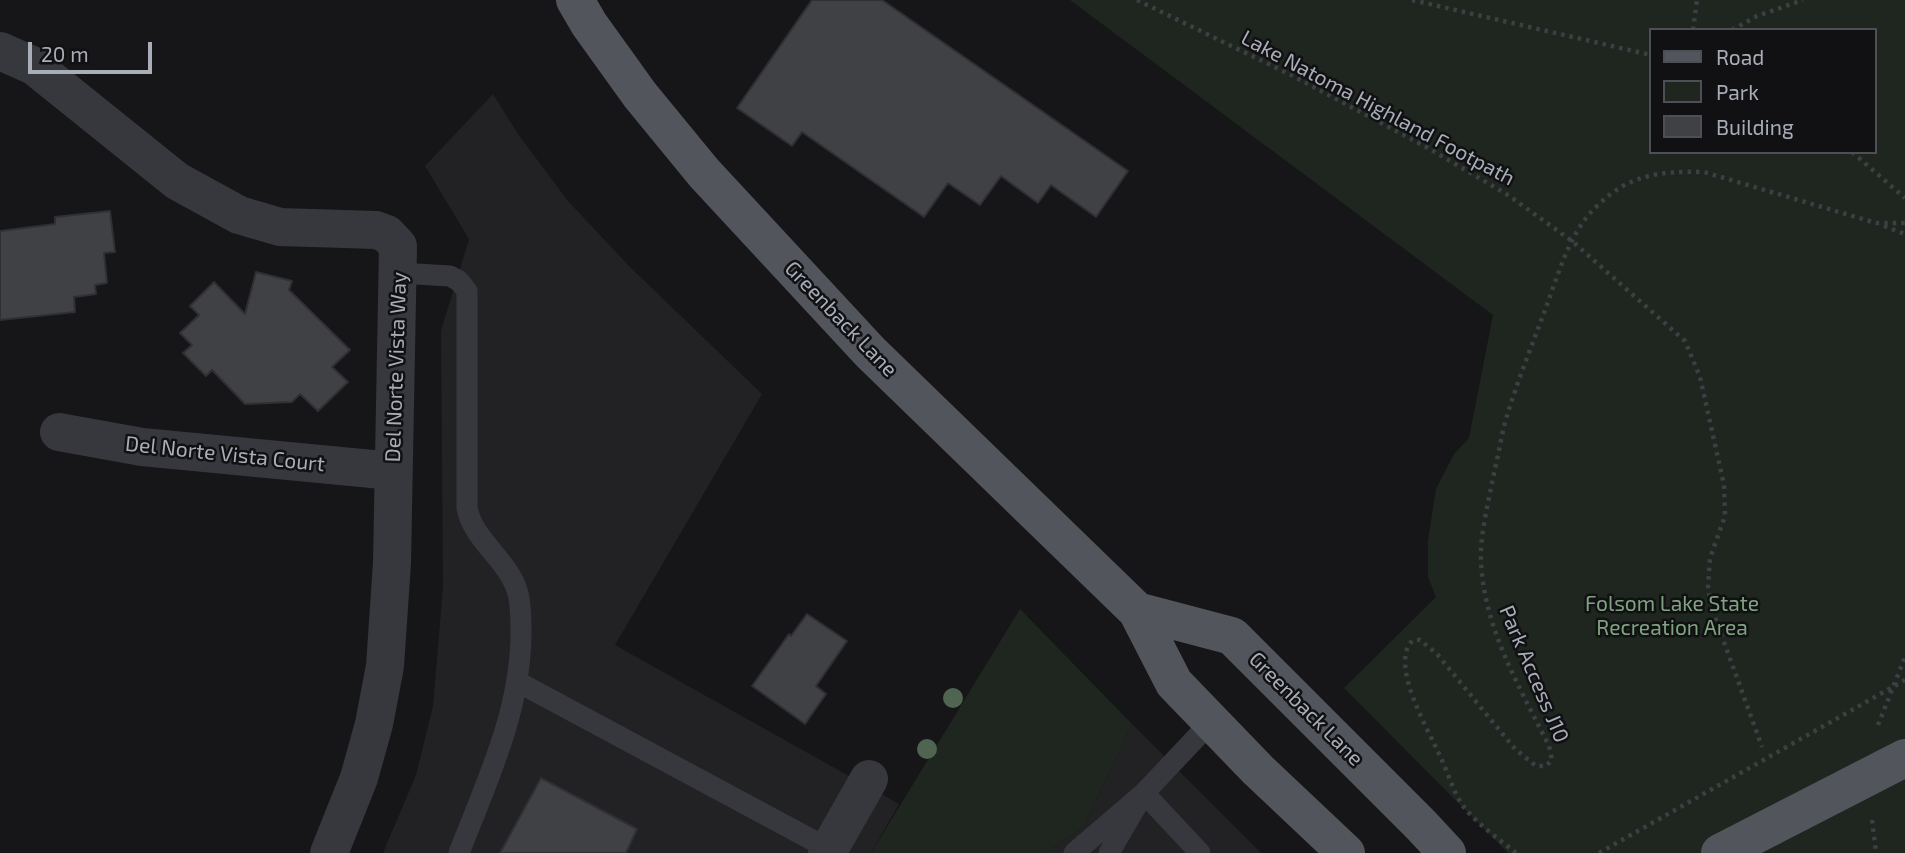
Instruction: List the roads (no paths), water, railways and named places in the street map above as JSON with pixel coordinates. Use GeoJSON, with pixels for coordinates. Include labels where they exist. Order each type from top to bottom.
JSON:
{"type":"FeatureCollection","features":[{"type":"Feature","properties":{"kind":"main road","name":"Greenback Lane"},"geometry":{"type":"LineString","coordinates":[[575,0],[640,96],[713,183],[870,352],[1137,611],[1174,683],[1258,771],[1346,853]]}},
{"type":"Feature","properties":{"kind":"main road","name":"Greenback Lane"},"geometry":{"type":"LineString","coordinates":[[1137,611],[1233,636],[1447,853]]}},
{"type":"Feature","properties":{"kind":"main road"},"geometry":{"type":"LineString","coordinates":[[1720,853],[1905,758]]}},
{"type":"Feature","properties":{"kind":"street","name":"Del Norte Vista Way"},"geometry":{"type":"LineString","coordinates":[[0,51],[34,66],[196,194],[239,215],[280,227],[376,230],[387,234],[400,250],[392,563],[385,666],[374,723],[359,778],[329,853]]}},
{"type":"Feature","properties":{"kind":"street","name":"Del Norte Vista Court"},"geometry":{"type":"LineString","coordinates":[[59,432],[142,447],[393,471]]}},
{"type":"Feature","properties":{"kind":"street"},"geometry":{"type":"LineString","coordinates":[[828,851],[869,779]]}},
{"type":"Feature","properties":{"kind":"lane"},"geometry":{"type":"LineString","coordinates":[[399,273],[450,276],[459,281],[467,291],[467,508],[474,526],[510,574],[518,592],[521,622],[519,682],[501,745],[459,853]]}},
{"type":"Feature","properties":{"kind":"lane"},"geometry":{"type":"LineString","coordinates":[[519,682],[828,851]]}},
{"type":"Feature","properties":{"kind":"lane"},"geometry":{"type":"LineString","coordinates":[[1074,853],[1144,793],[1211,722]]}},
{"type":"Feature","properties":{"kind":"lane"},"geometry":{"type":"LineString","coordinates":[[1109,853],[1144,793]]}},
{"type":"Feature","properties":{"kind":"lane"},"geometry":{"type":"LineString","coordinates":[[1144,793],[1200,853]]}},
{"type":"Feature","properties":{"kind":"park label","name":"Folsom Lake State Recreation Area"},"geometry":{"type":"Point","coordinates":[1672,616]}}]}
